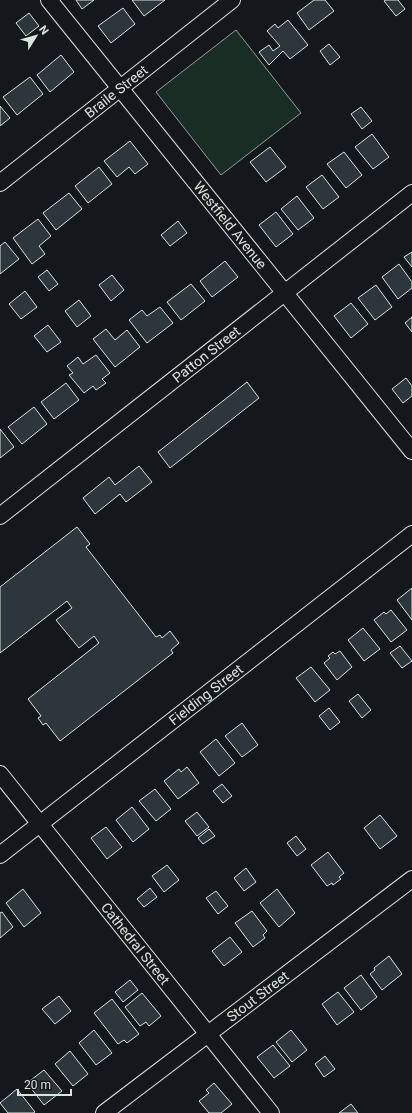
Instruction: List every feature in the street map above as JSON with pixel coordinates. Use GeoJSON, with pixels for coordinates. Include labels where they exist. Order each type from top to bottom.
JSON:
{"type":"FeatureCollection","features":[{"type":"Feature","properties":{"kind":"street","name":"Westfield Avenue"},"geometry":{"type":"LineString","coordinates":[[49,0],[412,451]]}},
{"type":"Feature","properties":{"kind":"street","name":"Braile Street"},"geometry":{"type":"LineString","coordinates":[[0,182],[232,0]]}},
{"type":"Feature","properties":{"kind":"street","name":"Patton Street"},"geometry":{"type":"LineString","coordinates":[[0,516],[412,193]]}},
{"type":"Feature","properties":{"kind":"street","name":"Fielding Street"},"geometry":{"type":"LineString","coordinates":[[0,855],[412,534]]}},
{"type":"Feature","properties":{"kind":"street","name":"Cathedral Street"},"geometry":{"type":"LineString","coordinates":[[0,774],[271,1113]]}},
{"type":"Feature","properties":{"kind":"street","name":"Stout Street"},"geometry":{"type":"LineString","coordinates":[[104,1113],[412,878]]}},
{"type":"Feature","properties":{"kind":"green space"},"geometry":{"type":"Polygon","coordinates":[[[236,30],[301,113],[221,175],[156,92],[236,30]]]}},
{"type":"Feature","properties":{"kind":"building"},"geometry":{"type":"Polygon","coordinates":[[[76,0],[94,0],[82,9],[76,0]]]}},
{"type":"Feature","properties":{"kind":"building"},"geometry":{"type":"Polygon","coordinates":[[[132,0],[165,0],[144,16],[132,0]]]}},
{"type":"Feature","properties":{"kind":"building"},"geometry":{"type":"Polygon","coordinates":[[[314,0],[325,0],[334,11],[309,30],[297,13],[314,0]]]}},
{"type":"Feature","properties":{"kind":"building"},"geometry":{"type":"Polygon","coordinates":[[[398,0],[405,9],[396,16],[384,1],[398,0]]]}},
{"type":"Feature","properties":{"kind":"building"},"geometry":{"type":"Polygon","coordinates":[[[123,8],[135,24],[111,43],[98,26],[123,8]]]}},
{"type":"Feature","properties":{"kind":"building"},"geometry":{"type":"Polygon","coordinates":[[[29,13],[39,26],[26,36],[16,23],[29,13]]]}},
{"type":"Feature","properties":{"kind":"building"},"geometry":{"type":"Polygon","coordinates":[[[288,20],[308,45],[290,59],[283,51],[269,65],[259,52],[269,45],[273,51],[280,46],[267,31],[275,24],[278,28],[288,20]]]}},
{"type":"Feature","properties":{"kind":"building"},"geometry":{"type":"Polygon","coordinates":[[[329,44],[340,57],[330,65],[320,51],[329,44]]]}},
{"type":"Feature","properties":{"kind":"building"},"geometry":{"type":"Polygon","coordinates":[[[61,55],[74,72],[50,92],[37,75],[61,55]]]}},
{"type":"Feature","properties":{"kind":"building"},"geometry":{"type":"Polygon","coordinates":[[[30,77],[43,94],[17,115],[3,97],[30,77]]]}},
{"type":"Feature","properties":{"kind":"building"},"geometry":{"type":"Polygon","coordinates":[[[0,106],[10,118],[0,126],[0,106]]]}},
{"type":"Feature","properties":{"kind":"building"},"geometry":{"type":"Polygon","coordinates":[[[361,107],[372,121],[362,129],[351,114],[361,107]]]}},
{"type":"Feature","properties":{"kind":"building"},"geometry":{"type":"Polygon","coordinates":[[[372,134],[389,157],[373,169],[355,147],[372,134]]]}},
{"type":"Feature","properties":{"kind":"building"},"geometry":{"type":"Polygon","coordinates":[[[130,141],[148,164],[135,174],[129,167],[117,177],[104,161],[130,141]]]}},
{"type":"Feature","properties":{"kind":"building"},"geometry":{"type":"Polygon","coordinates":[[[270,147],[286,167],[266,182],[250,162],[270,147]]]}},
{"type":"Feature","properties":{"kind":"building"},"geometry":{"type":"Polygon","coordinates":[[[344,152],[362,175],[346,188],[327,164],[344,152]]]}},
{"type":"Feature","properties":{"kind":"building"},"geometry":{"type":"Polygon","coordinates":[[[99,167],[112,184],[88,203],[75,186],[99,167]]]}},
{"type":"Feature","properties":{"kind":"building"},"geometry":{"type":"Polygon","coordinates":[[[322,175],[339,197],[323,209],[306,187],[322,175]]]}},
{"type":"Feature","properties":{"kind":"building"},"geometry":{"type":"Polygon","coordinates":[[[69,193],[82,209],[56,230],[43,213],[69,193]]]}},
{"type":"Feature","properties":{"kind":"building"},"geometry":{"type":"Polygon","coordinates":[[[297,196],[314,218],[298,230],[281,209],[297,196]]]}},
{"type":"Feature","properties":{"kind":"building"},"geometry":{"type":"Polygon","coordinates":[[[276,212],[293,234],[276,247],[259,225],[276,212]]]}},
{"type":"Feature","properties":{"kind":"building"},"geometry":{"type":"Polygon","coordinates":[[[38,219],[51,236],[39,246],[45,254],[32,264],[13,238],[38,219]]]}},
{"type":"Feature","properties":{"kind":"building"},"geometry":{"type":"Polygon","coordinates":[[[178,221],[187,233],[170,246],[161,235],[178,221]]]}},
{"type":"Feature","properties":{"kind":"building"},"geometry":{"type":"Polygon","coordinates":[[[5,242],[19,259],[0,274],[0,246],[5,242]]]}},
{"type":"Feature","properties":{"kind":"building"},"geometry":{"type":"Polygon","coordinates":[[[412,252],[412,267],[404,257],[412,252]]]}},
{"type":"Feature","properties":{"kind":"building"},"geometry":{"type":"Polygon","coordinates":[[[225,261],[238,277],[212,297],[200,281],[225,261]]]}},
{"type":"Feature","properties":{"kind":"building"},"geometry":{"type":"Polygon","coordinates":[[[399,264],[412,282],[412,288],[398,299],[382,277],[399,264]]]}},
{"type":"Feature","properties":{"kind":"building"},"geometry":{"type":"Polygon","coordinates":[[[47,270],[58,284],[49,291],[38,277],[47,270]]]}},
{"type":"Feature","properties":{"kind":"building"},"geometry":{"type":"Polygon","coordinates":[[[112,275],[124,290],[111,301],[99,285],[112,275]]]}},
{"type":"Feature","properties":{"kind":"building"},"geometry":{"type":"Polygon","coordinates":[[[191,284],[205,301],[181,320],[167,302],[191,284]]]}},
{"type":"Feature","properties":{"kind":"building"},"geometry":{"type":"Polygon","coordinates":[[[376,285],[392,307],[375,320],[358,298],[376,285]]]}},
{"type":"Feature","properties":{"kind":"building"},"geometry":{"type":"Polygon","coordinates":[[[25,291],[37,307],[21,319],[9,304],[25,291]]]}},
{"type":"Feature","properties":{"kind":"building"},"geometry":{"type":"Polygon","coordinates":[[[79,300],[91,316],[77,327],[65,311],[79,300]]]}},
{"type":"Feature","properties":{"kind":"building"},"geometry":{"type":"Polygon","coordinates":[[[351,303],[368,324],[351,338],[334,316],[351,303]]]}},
{"type":"Feature","properties":{"kind":"building"},"geometry":{"type":"Polygon","coordinates":[[[160,307],[173,323],[147,343],[129,320],[142,310],[147,316],[160,307]]]}},
{"type":"Feature","properties":{"kind":"building"},"geometry":{"type":"Polygon","coordinates":[[[412,317],[412,332],[405,323],[412,317]]]}},
{"type":"Feature","properties":{"kind":"building"},"geometry":{"type":"Polygon","coordinates":[[[48,325],[61,342],[47,352],[34,336],[48,325]]]}},
{"type":"Feature","properties":{"kind":"building"},"geometry":{"type":"Polygon","coordinates":[[[106,329],[115,340],[127,330],[140,347],[115,367],[93,339],[106,329]]]}},
{"type":"Feature","properties":{"kind":"building"},"geometry":{"type":"Polygon","coordinates":[[[96,355],[110,373],[102,379],[106,383],[96,390],[93,386],[84,393],[69,375],[73,373],[67,366],[78,357],[83,364],[96,355]]]}},
{"type":"Feature","properties":{"kind":"building"},"geometry":{"type":"Polygon","coordinates":[[[406,378],[412,386],[412,396],[403,403],[392,389],[406,378]]]}},
{"type":"Feature","properties":{"kind":"building"},"geometry":{"type":"Polygon","coordinates":[[[247,382],[259,398],[170,468],[158,452],[247,382]]]}},
{"type":"Feature","properties":{"kind":"building"},"geometry":{"type":"Polygon","coordinates":[[[66,383],[79,400],[54,419],[41,402],[66,383]]]}},
{"type":"Feature","properties":{"kind":"building"},"geometry":{"type":"Polygon","coordinates":[[[34,407],[47,424],[22,444],[8,427],[34,407]]]}},
{"type":"Feature","properties":{"kind":"building"},"geometry":{"type":"Polygon","coordinates":[[[0,429],[14,447],[0,458],[0,429]]]}},
{"type":"Feature","properties":{"kind":"building"},"geometry":{"type":"Polygon","coordinates":[[[139,466],[152,482],[126,502],[120,494],[95,514],[83,498],[109,477],[115,485],[139,466]]]}},
{"type":"Feature","properties":{"kind":"building"},"geometry":{"type":"Polygon","coordinates":[[[77,527],[90,544],[86,547],[156,637],[160,635],[162,638],[170,631],[179,643],[171,650],[173,653],[60,741],[46,723],[43,725],[38,718],[41,716],[28,699],[99,643],[94,636],[79,648],[56,620],[72,608],[67,601],[0,653],[0,587],[77,527]]]}},
{"type":"Feature","properties":{"kind":"building"},"geometry":{"type":"Polygon","coordinates":[[[412,588],[412,620],[397,600],[412,588]]]}},
{"type":"Feature","properties":{"kind":"building"},"geometry":{"type":"Polygon","coordinates":[[[391,610],[407,630],[391,642],[374,620],[384,612],[386,614],[391,610]]]}},
{"type":"Feature","properties":{"kind":"building"},"geometry":{"type":"Polygon","coordinates":[[[363,628],[380,649],[364,661],[348,640],[363,628]]]}},
{"type":"Feature","properties":{"kind":"building"},"geometry":{"type":"Polygon","coordinates":[[[400,646],[412,661],[402,668],[390,653],[400,646]]]}},
{"type":"Feature","properties":{"kind":"building"},"geometry":{"type":"Polygon","coordinates":[[[340,651],[352,667],[337,680],[324,663],[330,658],[328,656],[333,652],[335,654],[340,651]]]}},
{"type":"Feature","properties":{"kind":"building"},"geometry":{"type":"Polygon","coordinates":[[[311,667],[330,690],[315,702],[296,678],[311,667]]]}},
{"type":"Feature","properties":{"kind":"building"},"geometry":{"type":"Polygon","coordinates":[[[358,694],[371,710],[362,718],[349,701],[358,694]]]}},
{"type":"Feature","properties":{"kind":"building"},"geometry":{"type":"Polygon","coordinates":[[[329,708],[340,722],[330,730],[319,716],[329,708]]]}},
{"type":"Feature","properties":{"kind":"building"},"geometry":{"type":"Polygon","coordinates":[[[242,723],[258,745],[242,757],[225,736],[242,723]]]}},
{"type":"Feature","properties":{"kind":"building"},"geometry":{"type":"Polygon","coordinates":[[[216,739],[235,763],[219,776],[200,752],[216,739]]]}},
{"type":"Feature","properties":{"kind":"building"},"geometry":{"type":"Polygon","coordinates":[[[187,767],[199,783],[178,799],[164,781],[179,769],[181,772],[187,767]]]}},
{"type":"Feature","properties":{"kind":"building"},"geometry":{"type":"Polygon","coordinates":[[[222,784],[232,796],[223,803],[213,791],[222,784]]]}},
{"type":"Feature","properties":{"kind":"building"},"geometry":{"type":"Polygon","coordinates":[[[155,789],[171,809],[156,821],[139,801],[155,789]]]}},
{"type":"Feature","properties":{"kind":"building"},"geometry":{"type":"Polygon","coordinates":[[[132,807],[149,829],[133,842],[116,820],[132,807]]]}},
{"type":"Feature","properties":{"kind":"building"},"geometry":{"type":"Polygon","coordinates":[[[197,812],[209,827],[197,836],[185,821],[197,812]]]}},
{"type":"Feature","properties":{"kind":"building"},"geometry":{"type":"Polygon","coordinates":[[[380,815],[397,836],[380,849],[364,828],[380,815]]]}},
{"type":"Feature","properties":{"kind":"building"},"geometry":{"type":"Polygon","coordinates":[[[106,827],[122,847],[107,859],[91,838],[106,827]]]}},
{"type":"Feature","properties":{"kind":"building"},"geometry":{"type":"Polygon","coordinates":[[[209,829],[215,836],[203,844],[198,838],[209,829]]]}},
{"type":"Feature","properties":{"kind":"building"},"geometry":{"type":"Polygon","coordinates":[[[296,836],[306,849],[297,856],[287,843],[296,836]]]}},
{"type":"Feature","properties":{"kind":"building"},"geometry":{"type":"Polygon","coordinates":[[[328,852],[344,873],[339,877],[341,879],[333,885],[332,883],[327,886],[311,865],[328,852]]]}},
{"type":"Feature","properties":{"kind":"building"},"geometry":{"type":"Polygon","coordinates":[[[167,865],[179,880],[164,892],[152,876],[167,865]]]}},
{"type":"Feature","properties":{"kind":"building"},"geometry":{"type":"Polygon","coordinates":[[[246,868],[256,882],[244,891],[234,878],[246,868]]]}},
{"type":"Feature","properties":{"kind":"building"},"geometry":{"type":"Polygon","coordinates":[[[150,888],[157,897],[144,907],[137,899],[150,888]]]}},
{"type":"Feature","properties":{"kind":"building"},"geometry":{"type":"Polygon","coordinates":[[[23,889],[41,913],[24,927],[6,903],[23,889]]]}},
{"type":"Feature","properties":{"kind":"building"},"geometry":{"type":"Polygon","coordinates":[[[277,889],[295,913],[279,927],[260,903],[277,889]]]}},
{"type":"Feature","properties":{"kind":"building"},"geometry":{"type":"Polygon","coordinates":[[[216,891],[228,906],[218,914],[206,898],[216,891]]]}},
{"type":"Feature","properties":{"kind":"building"},"geometry":{"type":"Polygon","coordinates":[[[252,911],[267,931],[263,935],[265,938],[253,947],[235,923],[252,911]]]}},
{"type":"Feature","properties":{"kind":"building"},"geometry":{"type":"Polygon","coordinates":[[[2,912],[13,927],[0,938],[0,913],[2,912]]]}},
{"type":"Feature","properties":{"kind":"building"},"geometry":{"type":"Polygon","coordinates":[[[230,937],[242,952],[224,966],[212,951],[230,937]]]}},
{"type":"Feature","properties":{"kind":"building"},"geometry":{"type":"Polygon","coordinates":[[[389,956],[402,974],[382,990],[370,974],[375,970],[374,968],[389,956]]]}},
{"type":"Feature","properties":{"kind":"building"},"geometry":{"type":"Polygon","coordinates":[[[361,975],[377,997],[361,1010],[344,988],[361,975]]]}},
{"type":"Feature","properties":{"kind":"building"},"geometry":{"type":"Polygon","coordinates":[[[130,980],[138,990],[123,1002],[115,992],[130,980]]]}},
{"type":"Feature","properties":{"kind":"building"},"geometry":{"type":"Polygon","coordinates":[[[338,992],[354,1012],[337,1025],[322,1004],[338,992]]]}},
{"type":"Feature","properties":{"kind":"building"},"geometry":{"type":"Polygon","coordinates":[[[142,993],[161,1016],[149,1026],[146,1022],[140,1026],[125,1007],[142,993]]]}},
{"type":"Feature","properties":{"kind":"building"},"geometry":{"type":"Polygon","coordinates":[[[59,996],[71,1011],[55,1024],[42,1009],[59,996]]]}},
{"type":"Feature","properties":{"kind":"building"},"geometry":{"type":"Polygon","coordinates":[[[112,999],[139,1034],[127,1043],[124,1040],[118,1044],[94,1013],[112,999]]]}},
{"type":"Feature","properties":{"kind":"building"},"geometry":{"type":"Polygon","coordinates":[[[94,1030],[112,1053],[96,1065],[79,1043],[94,1030]]]}},
{"type":"Feature","properties":{"kind":"building"},"geometry":{"type":"Polygon","coordinates":[[[291,1030],[307,1050],[292,1062],[276,1042],[291,1030]]]}},
{"type":"Feature","properties":{"kind":"building"},"geometry":{"type":"Polygon","coordinates":[[[273,1045],[290,1066],[274,1078],[257,1057],[273,1045]]]}},
{"type":"Feature","properties":{"kind":"building"},"geometry":{"type":"Polygon","coordinates":[[[70,1051],[88,1074],[73,1086],[55,1064],[70,1051]]]}},
{"type":"Feature","properties":{"kind":"building"},"geometry":{"type":"Polygon","coordinates":[[[325,1056],[335,1069],[324,1077],[315,1064],[325,1056]]]}},
{"type":"Feature","properties":{"kind":"building"},"geometry":{"type":"Polygon","coordinates":[[[44,1070],[62,1091],[44,1105],[27,1083],[44,1070]]]}},
{"type":"Feature","properties":{"kind":"building"},"geometry":{"type":"Polygon","coordinates":[[[214,1083],[232,1104],[221,1113],[209,1113],[199,1101],[209,1093],[206,1090],[214,1083]]]}},
{"type":"Feature","properties":{"kind":"building"},"geometry":{"type":"Polygon","coordinates":[[[17,1089],[35,1112],[8,1113],[0,1103],[17,1089]]]}},
{"type":"Feature","properties":{"kind":"building"},"geometry":{"type":"Polygon","coordinates":[[[351,1104],[358,1113],[339,1113],[351,1104]]]}}]}
